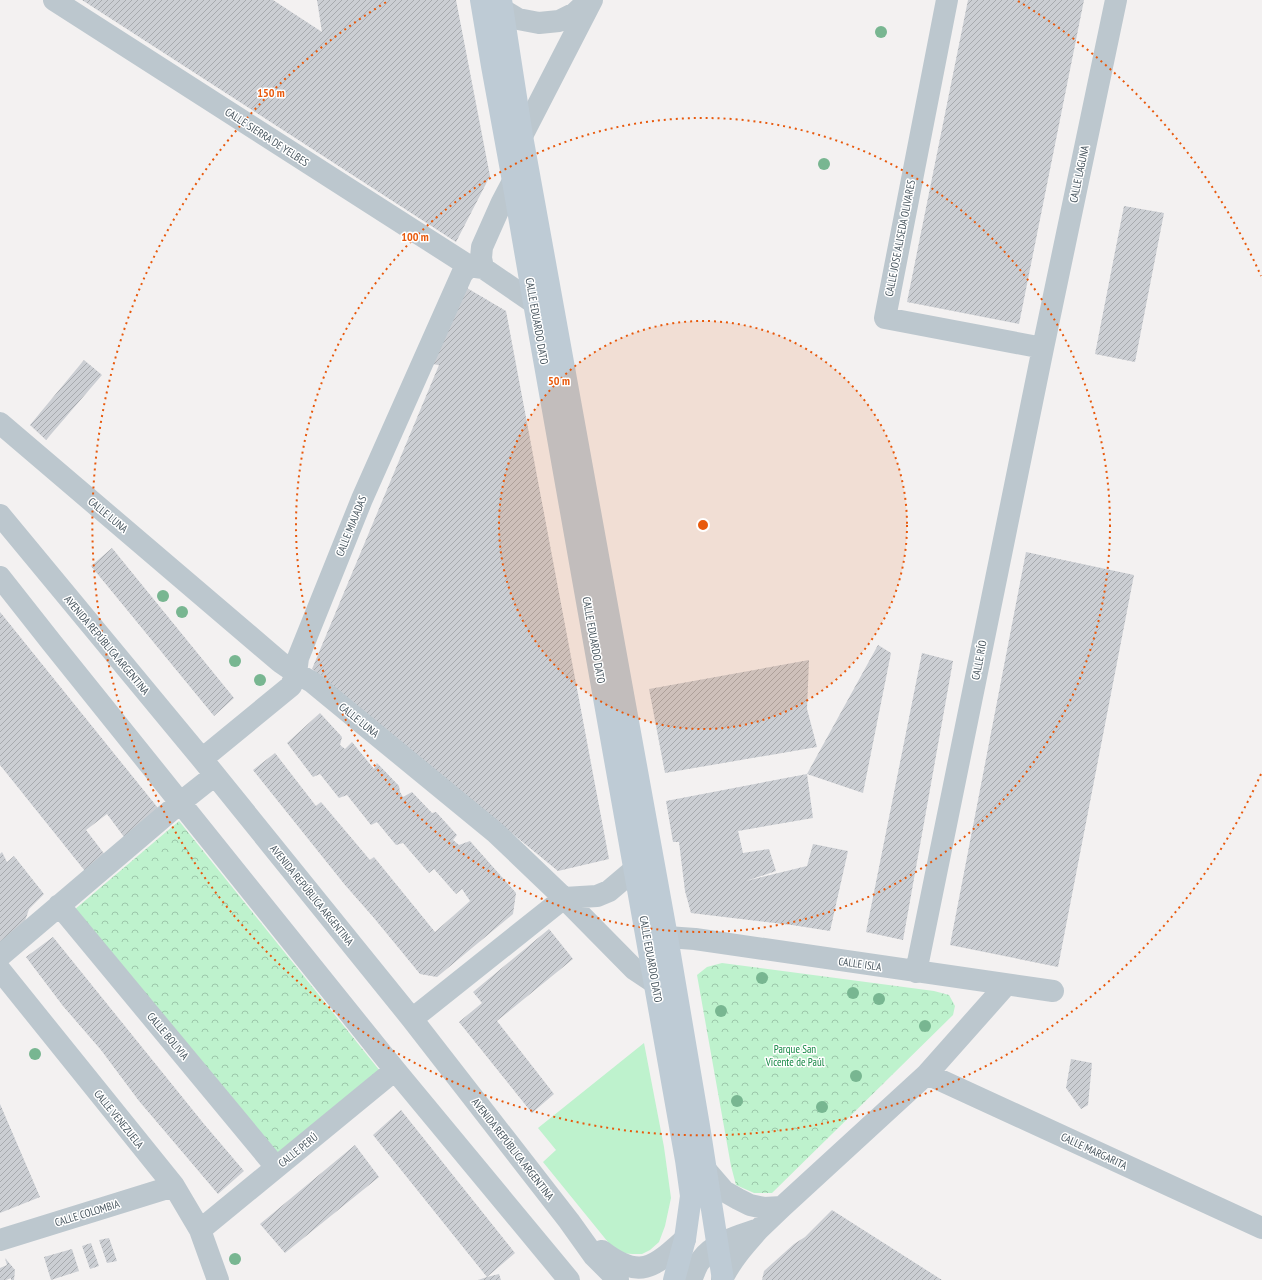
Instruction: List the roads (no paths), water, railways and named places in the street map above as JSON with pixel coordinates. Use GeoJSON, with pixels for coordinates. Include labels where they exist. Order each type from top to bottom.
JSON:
{"type":"FeatureCollection","features":[{"type":"Feature","properties":{"kind":"main road","name":"CALLE EDUARDO DATO"},"geometry":{"type":"LineString","coordinates":[[482,0],[492,66],[686,1160],[691,1196],[684,1239],[674,1280]]}},
{"type":"Feature","properties":{"kind":"main road","name":"CALLE EDUARDO DATO"},"geometry":{"type":"LineString","coordinates":[[502,5],[522,136],[667,938],[698,1118],[722,1279]]}},
{"type":"Feature","properties":{"kind":"street","name":"CALLE SIERRA DE YELBES"},"geometry":{"type":"LineString","coordinates":[[54,0],[534,303]]}},
{"type":"Feature","properties":{"kind":"street"},"geometry":{"type":"LineString","coordinates":[[502,5],[518,19],[539,23],[559,21],[575,13],[591,0]]}},
{"type":"Feature","properties":{"kind":"street"},"geometry":{"type":"LineString","coordinates":[[522,136],[591,0]]}},
{"type":"Feature","properties":{"kind":"street","name":"CALLE JOSE ALISEDA OLIVARES"},"geometry":{"type":"LineString","coordinates":[[947,0],[884,318],[1043,348]]}},
{"type":"Feature","properties":{"kind":"street","name":"CALLE LAGUNA"},"geometry":{"type":"LineString","coordinates":[[1043,348],[1116,0]]}},
{"type":"Feature","properties":{"kind":"street"},"geometry":{"type":"LineString","coordinates":[[476,267],[481,258],[482,247],[513,181]]}},
{"type":"Feature","properties":{"kind":"street","name":"CALLE MIAJADAS"},"geometry":{"type":"LineString","coordinates":[[181,802],[209,767],[291,686],[296,673],[298,658],[362,499],[462,274],[476,267]]}},
{"type":"Feature","properties":{"kind":"street","name":"CALLE RÍO"},"geometry":{"type":"LineString","coordinates":[[916,972],[1043,348]]}},
{"type":"Feature","properties":{"kind":"street","name":"CALLE LUNA"},"geometry":{"type":"LineString","coordinates":[[0,423],[280,662],[312,682],[496,832],[634,969],[655,983]]}},
{"type":"Feature","properties":{"kind":"street","name":"AVENIDA REPÚBLICA ARGENTINA"},"geometry":{"type":"LineString","coordinates":[[0,515],[209,767],[412,1019],[569,1221],[594,1256],[618,1280]]}},
{"type":"Feature","properties":{"kind":"street"},"geometry":{"type":"LineString","coordinates":[[0,577],[396,1070],[569,1280]]}},
{"type":"Feature","properties":{"kind":"street"},"geometry":{"type":"LineString","coordinates":[[0,956],[181,802]]}},
{"type":"Feature","properties":{"kind":"street"},"geometry":{"type":"LineString","coordinates":[[412,1019],[564,898],[597,896],[609,892],[635,869]]}},
{"type":"Feature","properties":{"kind":"street","name":"CALLE BOLIVIA"},"geometry":{"type":"LineString","coordinates":[[59,905],[276,1168]]}},
{"type":"Feature","properties":{"kind":"street","name":"CALLE ISLA"},"geometry":{"type":"LineString","coordinates":[[667,938],[695,939],[1054,991]]}},
{"type":"Feature","properties":{"kind":"street","name":"CALLE VENEZUELA"},"geometry":{"type":"LineString","coordinates":[[0,970],[174,1186],[200,1230],[218,1280]]}},
{"type":"Feature","properties":{"kind":"street"},"geometry":{"type":"LineString","coordinates":[[722,1279],[731,1262],[740,1250],[759,1230],[782,1207],[927,1074],[1006,985]]}},
{"type":"Feature","properties":{"kind":"street","name":"CALLE PERÚ"},"geometry":{"type":"LineString","coordinates":[[200,1230],[396,1070]]}},
{"type":"Feature","properties":{"kind":"street","name":"CALLE MARGARITA"},"geometry":{"type":"LineString","coordinates":[[927,1074],[1262,1228]]}},
{"type":"Feature","properties":{"kind":"street"},"geometry":{"type":"LineString","coordinates":[[706,1169],[724,1191],[750,1205],[764,1208],[782,1207]]}},
{"type":"Feature","properties":{"kind":"street","name":"CALLE COLOMBIA"},"geometry":{"type":"LineString","coordinates":[[0,1240],[174,1186]]}},
{"type":"Feature","properties":{"kind":"street"},"geometry":{"type":"LineString","coordinates":[[569,1221],[608,1255],[620,1264],[632,1270],[645,1269],[660,1261],[684,1239]]}},
{"type":"Feature","properties":{"kind":"street"},"geometry":{"type":"LineString","coordinates":[[691,1280],[700,1260],[717,1246],[739,1236],[759,1230]]}},
{"type":"Feature","properties":{"kind":"street"},"geometry":{"type":"LineString","coordinates":[[551,1258],[551,1280]]}},
{"type":"Feature","properties":{"kind":"park label","name":"Parque San Vicente de Paúl"},"geometry":{"type":"Point","coordinates":[795,1055]}}]}
